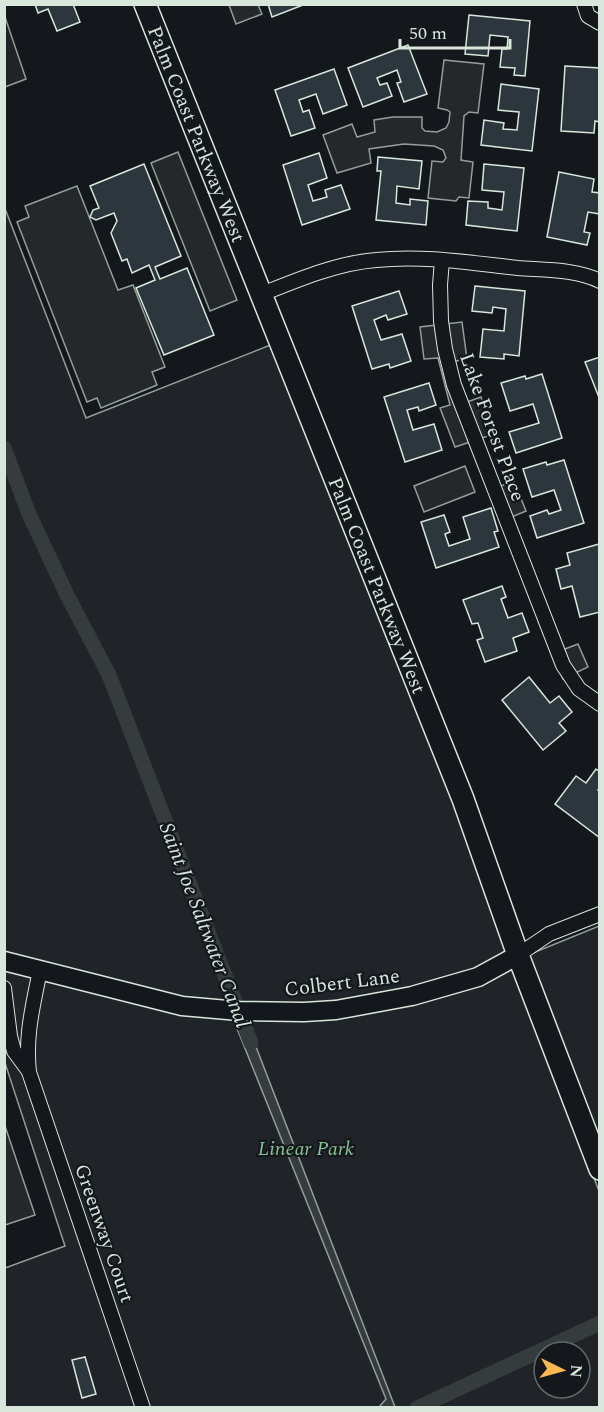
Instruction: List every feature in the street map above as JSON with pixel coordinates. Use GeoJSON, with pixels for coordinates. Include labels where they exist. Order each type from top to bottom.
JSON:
{"type":"FeatureCollection","features":[{"type":"Feature","properties":{"kind":"main road","name":"Palm Coast Parkway West"},"geometry":{"type":"LineString","coordinates":[[145,4],[463,799],[518,955],[600,1169]]}},
{"type":"Feature","properties":{"kind":"street"},"geometry":{"type":"LineString","coordinates":[[584,4],[588,16],[600,23]]}},
{"type":"Feature","properties":{"kind":"street"},"geometry":{"type":"LineString","coordinates":[[262,294],[347,265],[399,258],[442,260],[599,278]]}},
{"type":"Feature","properties":{"kind":"street","name":"Lake Forest Place"},"geometry":{"type":"LineString","coordinates":[[442,260],[441,305],[445,349],[462,409],[563,665],[579,689],[600,704]]}},
{"type":"Feature","properties":{"kind":"street","name":"Colbert Lane"},"geometry":{"type":"LineString","coordinates":[[4,961],[182,1006],[239,1011],[304,1012],[372,1004],[429,992],[478,977],[518,955],[549,934],[600,914]]}},
{"type":"Feature","properties":{"kind":"street"},"geometry":{"type":"LineString","coordinates":[[29,1072],[26,1049],[28,1028],[40,970]]}},
{"type":"Feature","properties":{"kind":"street"},"geometry":{"type":"LineString","coordinates":[[4,988],[14,1051],[29,1072]]}},
{"type":"Feature","properties":{"kind":"street","name":"Greenway Court"},"geometry":{"type":"LineString","coordinates":[[29,1072],[143,1407]]}},
{"type":"Feature","properties":{"kind":"green space"},"geometry":{"type":"Polygon","coordinates":[[[5,17],[26,79],[4,87],[5,17]]]}},
{"type":"Feature","properties":{"kind":"green space","name":"Linear Park"},"geometry":{"type":"Polygon","coordinates":[[[4,206],[86,418],[273,344],[462,817],[526,998],[599,1191],[599,1407],[5,1407],[5,1268],[65,1246],[5,1063],[4,206]]]}},
{"type":"Feature","properties":{"kind":"green space"},"geometry":{"type":"Polygon","coordinates":[[[599,926],[599,1144],[528,955],[599,926]]]}},
{"type":"Feature","properties":{"kind":"shaded area"},"geometry":{"type":"Polygon","coordinates":[[[229,5],[258,5],[262,14],[236,24],[229,5]]]}},
{"type":"Feature","properties":{"kind":"shaded area"},"geometry":{"type":"Polygon","coordinates":[[[444,60],[484,64],[478,113],[469,112],[464,116],[461,160],[473,162],[469,198],[459,197],[456,201],[428,198],[432,161],[443,162],[446,158],[443,150],[434,146],[404,144],[369,149],[371,163],[337,173],[323,135],[352,124],[357,137],[375,132],[374,120],[393,117],[422,117],[422,128],[425,131],[437,132],[446,128],[450,112],[438,108],[444,60]]]}},
{"type":"Feature","properties":{"kind":"shaded area"},"geometry":{"type":"Polygon","coordinates":[[[178,152],[237,300],[210,311],[151,163],[178,152]]]}},
{"type":"Feature","properties":{"kind":"shaded area"},"geometry":{"type":"Polygon","coordinates":[[[77,186],[118,290],[133,285],[165,367],[152,372],[157,385],[101,408],[97,398],[87,402],[17,222],[29,217],[25,206],[77,186]]]}},
{"type":"Feature","properties":{"kind":"shaded area"},"geometry":{"type":"Polygon","coordinates":[[[462,322],[467,359],[456,361],[455,366],[467,402],[481,397],[494,434],[455,447],[440,408],[450,405],[438,358],[424,359],[420,327],[462,322]]]}},
{"type":"Feature","properties":{"kind":"shaded area"},"geometry":{"type":"Polygon","coordinates":[[[465,466],[475,492],[424,512],[414,486],[465,466]]]}},
{"type":"Feature","properties":{"kind":"shaded area"},"geometry":{"type":"Polygon","coordinates":[[[514,481],[526,511],[502,521],[490,490],[514,481]]]}},
{"type":"Feature","properties":{"kind":"shaded area"},"geometry":{"type":"Polygon","coordinates":[[[578,644],[588,667],[563,679],[552,654],[578,644]]]}},
{"type":"Feature","properties":{"kind":"shaded area"},"geometry":{"type":"Polygon","coordinates":[[[236,1026],[248,1026],[395,1407],[379,1407],[386,1399],[236,1026]]]}},
{"type":"Feature","properties":{"kind":"shaded area"},"geometry":{"type":"Polygon","coordinates":[[[4,1123],[35,1215],[5,1225],[4,1225],[4,1123]]]}},
{"type":"Feature","properties":{"kind":"building"},"geometry":{"type":"Polygon","coordinates":[[[35,4],[73,4],[80,22],[57,31],[48,9],[38,13],[35,4]]]}},
{"type":"Feature","properties":{"kind":"building"},"geometry":{"type":"Polygon","coordinates":[[[268,4],[303,4],[303,5],[272,17],[268,4]]]}},
{"type":"Feature","properties":{"kind":"building"},"geometry":{"type":"Polygon","coordinates":[[[469,15],[530,21],[525,76],[514,75],[515,68],[500,67],[502,49],[507,49],[508,37],[490,35],[488,56],[465,54],[469,15]]]}},
{"type":"Feature","properties":{"kind":"building"},"geometry":{"type":"Polygon","coordinates":[[[408,45],[427,94],[404,102],[397,83],[401,82],[397,70],[377,78],[380,85],[387,83],[392,96],[363,107],[348,68],[408,45]]]}},
{"type":"Feature","properties":{"kind":"building"},"geometry":{"type":"Polygon","coordinates":[[[565,66],[600,68],[600,122],[595,121],[594,133],[561,131],[565,66]]]}},
{"type":"Feature","properties":{"kind":"building"},"geometry":{"type":"Polygon","coordinates":[[[334,69],[347,105],[323,114],[316,94],[299,100],[303,112],[309,110],[315,128],[291,136],[275,90],[334,69]]]}},
{"type":"Feature","properties":{"kind":"building"},"geometry":{"type":"Polygon","coordinates":[[[501,84],[539,89],[532,151],[481,145],[484,120],[504,123],[503,129],[517,130],[519,112],[498,110],[501,84]]]}},
{"type":"Feature","properties":{"kind":"building"},"geometry":{"type":"Polygon","coordinates":[[[319,153],[327,178],[308,185],[313,201],[327,197],[325,190],[341,185],[350,209],[302,225],[283,165],[319,153]]]}},
{"type":"Feature","properties":{"kind":"building"},"geometry":{"type":"Polygon","coordinates":[[[378,157],[422,161],[419,189],[397,186],[396,203],[410,205],[410,199],[428,201],[426,225],[376,220],[381,171],[377,171],[378,157]]]}},
{"type":"Feature","properties":{"kind":"building"},"geometry":{"type":"Polygon","coordinates":[[[144,164],[181,256],[155,267],[160,279],[187,268],[214,335],[164,355],[136,288],[155,280],[149,265],[132,273],[127,259],[122,261],[111,233],[117,221],[114,213],[96,220],[90,217],[93,210],[99,208],[90,186],[144,164]]]}},
{"type":"Feature","properties":{"kind":"building"},"geometry":{"type":"Polygon","coordinates":[[[484,164],[524,168],[517,231],[466,225],[468,201],[488,202],[488,208],[502,210],[504,192],[482,190],[484,164]]]}},
{"type":"Feature","properties":{"kind":"building"},"geometry":{"type":"Polygon","coordinates":[[[559,172],[594,179],[592,192],[600,193],[600,214],[588,212],[584,232],[590,233],[587,245],[547,237],[559,172]]]}},
{"type":"Feature","properties":{"kind":"building"},"geometry":{"type":"Polygon","coordinates":[[[475,286],[525,291],[519,356],[504,354],[504,359],[480,357],[483,329],[504,331],[506,309],[493,307],[492,313],[472,311],[475,286]]]}},
{"type":"Feature","properties":{"kind":"building"},"geometry":{"type":"Polygon","coordinates":[[[399,291],[407,314],[388,320],[386,315],[374,320],[381,340],[402,334],[411,361],[390,368],[389,364],[372,369],[352,306],[399,291]]]}},
{"type":"Feature","properties":{"kind":"building"},"geometry":{"type":"Polygon","coordinates":[[[600,357],[600,400],[585,362],[600,357]]]}},
{"type":"Feature","properties":{"kind":"building"},"geometry":{"type":"Polygon","coordinates":[[[542,374],[562,438],[516,453],[509,432],[539,423],[533,404],[510,411],[501,383],[542,374]]]}},
{"type":"Feature","properties":{"kind":"building"},"geometry":{"type":"Polygon","coordinates":[[[429,383],[436,405],[419,411],[418,407],[407,410],[413,430],[434,424],[442,450],[405,462],[384,397],[429,383]]]}},
{"type":"Feature","properties":{"kind":"building"},"geometry":{"type":"Polygon","coordinates":[[[564,460],[584,523],[537,538],[530,516],[547,510],[549,514],[561,510],[554,490],[532,497],[523,469],[546,462],[547,465],[564,460]]]}},
{"type":"Feature","properties":{"kind":"building"},"geometry":{"type":"Polygon","coordinates":[[[491,508],[498,531],[494,532],[499,547],[436,568],[421,522],[444,515],[450,532],[445,534],[449,546],[470,539],[463,517],[491,508]]]}},
{"type":"Feature","properties":{"kind":"building"},"geometry":{"type":"Polygon","coordinates":[[[599,544],[600,612],[580,617],[572,586],[561,589],[556,569],[570,565],[567,553],[599,544]]]}},
{"type":"Feature","properties":{"kind":"building"},"geometry":{"type":"Polygon","coordinates":[[[502,586],[506,597],[501,599],[508,618],[522,613],[529,632],[513,638],[517,651],[485,662],[477,640],[483,638],[478,623],[472,624],[463,600],[502,586]]]}},
{"type":"Feature","properties":{"kind":"building"},"geometry":{"type":"Polygon","coordinates":[[[529,677],[550,703],[559,696],[572,712],[559,723],[566,731],[543,750],[502,700],[529,677]]]}},
{"type":"Feature","properties":{"kind":"building"},"geometry":{"type":"Polygon","coordinates":[[[596,769],[600,772],[598,790],[600,791],[600,838],[555,804],[576,776],[586,783],[596,769]]]}},
{"type":"Feature","properties":{"kind":"building"},"geometry":{"type":"Polygon","coordinates":[[[85,1357],[96,1394],[82,1398],[72,1360],[85,1357]]]}},
{"type":"Feature","properties":{"kind":"waterway","name":"Saint Joe Saltwater Canal"},"geometry":{"type":"LineString","coordinates":[[4,448],[29,514],[67,595],[109,675],[251,1043]]}},
{"type":"Feature","properties":{"kind":"waterway"},"geometry":{"type":"LineString","coordinates":[[417,1408],[600,1323]]}}]}
